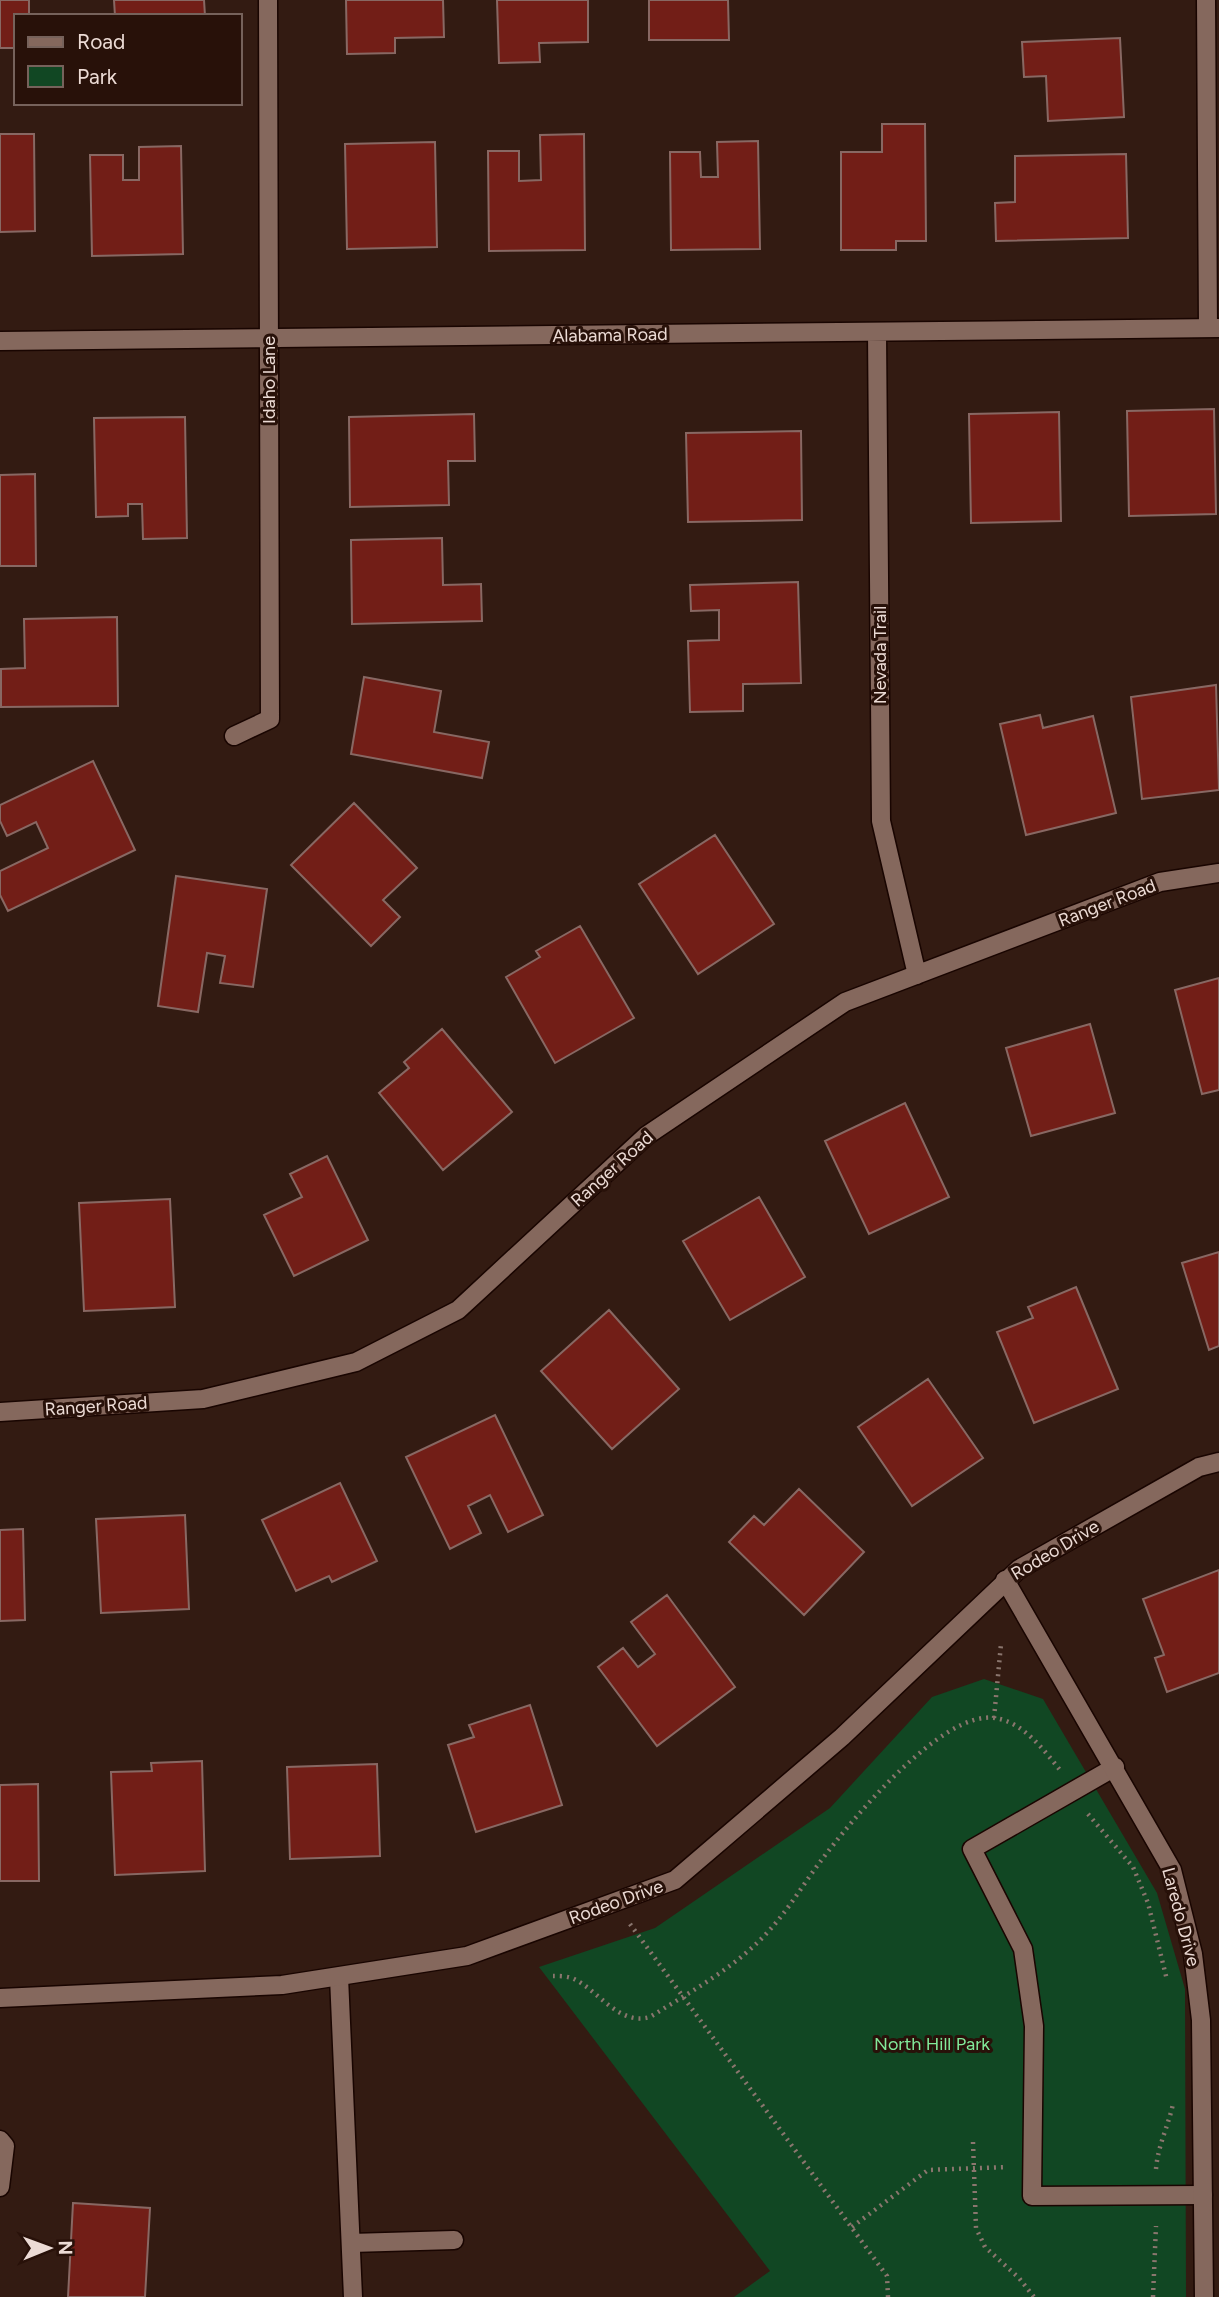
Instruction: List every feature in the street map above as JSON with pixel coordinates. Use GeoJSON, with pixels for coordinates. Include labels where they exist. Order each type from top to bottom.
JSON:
{"type":"FeatureCollection","features":[{"type":"Feature","properties":{"kind":"street","name":"Idaho Lane"},"geometry":{"type":"LineString","coordinates":[[234,736],[270,719],[268,0]]}},
{"type":"Feature","properties":{"kind":"street"},"geometry":{"type":"LineString","coordinates":[[1206,0],[1213,328]]}},
{"type":"Feature","properties":{"kind":"street","name":"Alabama Road"},"geometry":{"type":"LineString","coordinates":[[0,341],[1213,328]]}},
{"type":"Feature","properties":{"kind":"street","name":"Nevada Trail"},"geometry":{"type":"LineString","coordinates":[[877,332],[881,821],[916,975]]}},
{"type":"Feature","properties":{"kind":"street","name":"Ranger Road"},"geometry":{"type":"LineString","coordinates":[[0,1412],[203,1399],[356,1362],[458,1310],[646,1136],[845,1002],[1160,882],[1219,873]]}},
{"type":"Feature","properties":{"kind":"street","name":"Rodeo Drive"},"geometry":{"type":"LineString","coordinates":[[0,1998],[282,1986],[467,1956],[674,1880],[842,1737],[1019,1569],[1199,1467],[1219,1462]]}},
{"type":"Feature","properties":{"kind":"street","name":"Laredo Drive"},"geometry":{"type":"LineString","coordinates":[[1005,1580],[1172,1870],[1193,1954],[1201,2020],[1203,2297]]}},
{"type":"Feature","properties":{"kind":"street"},"geometry":{"type":"LineString","coordinates":[[1115,1767],[972,1849],[1023,1949],[1034,2026],[1032,2196],[1203,2196]]}},
{"type":"Feature","properties":{"kind":"street"},"geometry":{"type":"LineString","coordinates":[[339,1977],[353,2297]]}},
{"type":"Feature","properties":{"kind":"street"},"geometry":{"type":"LineString","coordinates":[[0,2140],[5,2147],[0,2187]]}},
{"type":"Feature","properties":{"kind":"street"},"geometry":{"type":"LineString","coordinates":[[351,2243],[454,2240]]}},
{"type":"Feature","properties":{"kind":"path"},"geometry":{"type":"LineString","coordinates":[[994,1718],[1001,1644]]}},
{"type":"Feature","properties":{"kind":"path"},"geometry":{"type":"LineString","coordinates":[[553,1976],[573,1978],[618,2011],[639,2020],[682,1997],[745,1956],[795,1900],[820,1862],[910,1759],[945,1732],[970,1721],[994,1718],[1019,1727],[1060,1770]]}},
{"type":"Feature","properties":{"kind":"path"},"geometry":{"type":"LineString","coordinates":[[1088,1814],[1133,1867],[1148,1903],[1169,1990]]}},
{"type":"Feature","properties":{"kind":"path"},"geometry":{"type":"LineString","coordinates":[[621,1900],[631,1928],[887,2276],[888,2297]]}},
{"type":"Feature","properties":{"kind":"path"},"geometry":{"type":"LineString","coordinates":[[1155,2175],[1158,2144],[1168,2127],[1172,2091]]}},
{"type":"Feature","properties":{"kind":"path"},"geometry":{"type":"LineString","coordinates":[[973,2142],[975,2228],[985,2247],[1019,2278],[1034,2297]]}},
{"type":"Feature","properties":{"kind":"path"},"geometry":{"type":"LineString","coordinates":[[852,2227],[928,2170],[974,2167]]}},
{"type":"Feature","properties":{"kind":"path"},"geometry":{"type":"LineString","coordinates":[[1153,2297],[1156,2226]]}},
{"type":"Feature","properties":{"kind":"green space","name":"North Hill Park"},"geometry":{"type":"Polygon","coordinates":[[[984,1679],[1043,1699],[1157,1893],[1185,1989],[1186,2297],[734,2297],[770,2271],[539,1967],[655,1928],[830,1808],[932,1697],[984,1679]]]}},
{"type":"Feature","properties":{"kind":"building"},"geometry":{"type":"Polygon","coordinates":[[[0,0],[29,0],[29,14],[14,14],[14,48],[0,48],[0,0]]]}},
{"type":"Feature","properties":{"kind":"building"},"geometry":{"type":"Polygon","coordinates":[[[114,0],[204,0],[205,14],[115,14],[114,0]]]}},
{"type":"Feature","properties":{"kind":"building"},"geometry":{"type":"Polygon","coordinates":[[[346,0],[443,0],[444,37],[395,38],[395,53],[347,54],[346,0]]]}},
{"type":"Feature","properties":{"kind":"building"},"geometry":{"type":"Polygon","coordinates":[[[497,0],[588,0],[588,42],[539,43],[540,62],[499,63],[497,0]]]}},
{"type":"Feature","properties":{"kind":"building"},"geometry":{"type":"Polygon","coordinates":[[[649,0],[728,0],[729,40],[649,40],[649,0]]]}},
{"type":"Feature","properties":{"kind":"building"},"geometry":{"type":"Polygon","coordinates":[[[1120,38],[1124,117],[1048,121],[1046,76],[1024,77],[1022,42],[1120,38]]]}},
{"type":"Feature","properties":{"kind":"building"},"geometry":{"type":"Polygon","coordinates":[[[882,124],[925,124],[926,241],[896,241],[896,250],[841,250],[841,152],[882,152],[882,124]]]}},
{"type":"Feature","properties":{"kind":"building"},"geometry":{"type":"Polygon","coordinates":[[[0,134],[34,134],[35,231],[0,232],[0,134]]]}},
{"type":"Feature","properties":{"kind":"building"},"geometry":{"type":"Polygon","coordinates":[[[584,134],[585,250],[489,251],[488,151],[519,151],[519,181],[541,180],[540,135],[584,134]]]}},
{"type":"Feature","properties":{"kind":"building"},"geometry":{"type":"Polygon","coordinates":[[[758,141],[760,249],[671,250],[670,152],[700,152],[701,177],[718,177],[717,142],[758,141]]]}},
{"type":"Feature","properties":{"kind":"building"},"geometry":{"type":"Polygon","coordinates":[[[435,142],[437,247],[347,249],[345,144],[435,142]]]}},
{"type":"Feature","properties":{"kind":"building"},"geometry":{"type":"Polygon","coordinates":[[[181,146],[183,254],[92,256],[90,155],[123,155],[123,180],[139,180],[139,147],[181,146]]]}},
{"type":"Feature","properties":{"kind":"building"},"geometry":{"type":"Polygon","coordinates":[[[1126,154],[1128,238],[996,241],[995,203],[1015,202],[1015,156],[1126,154]]]}},
{"type":"Feature","properties":{"kind":"building"},"geometry":{"type":"Polygon","coordinates":[[[1214,409],[1216,514],[1129,516],[1127,411],[1214,409]]]}},
{"type":"Feature","properties":{"kind":"building"},"geometry":{"type":"Polygon","coordinates":[[[1059,412],[1061,521],[971,523],[969,414],[1059,412]]]}},
{"type":"Feature","properties":{"kind":"building"},"geometry":{"type":"Polygon","coordinates":[[[474,414],[475,461],[448,461],[449,505],[350,507],[349,417],[474,414]]]}},
{"type":"Feature","properties":{"kind":"building"},"geometry":{"type":"Polygon","coordinates":[[[185,417],[187,538],[143,539],[142,504],[128,504],[128,516],[96,517],[94,418],[185,417]]]}},
{"type":"Feature","properties":{"kind":"building"},"geometry":{"type":"Polygon","coordinates":[[[801,431],[802,520],[688,522],[686,433],[801,431]]]}},
{"type":"Feature","properties":{"kind":"building"},"geometry":{"type":"Polygon","coordinates":[[[35,474],[36,566],[0,566],[0,475],[35,474]]]}},
{"type":"Feature","properties":{"kind":"building"},"geometry":{"type":"Polygon","coordinates":[[[442,538],[443,585],[481,584],[482,621],[352,624],[351,540],[442,538]]]}},
{"type":"Feature","properties":{"kind":"building"},"geometry":{"type":"Polygon","coordinates":[[[798,582],[801,683],[743,684],[743,711],[690,712],[688,641],[719,640],[719,610],[691,611],[690,585],[798,582]]]}},
{"type":"Feature","properties":{"kind":"building"},"geometry":{"type":"Polygon","coordinates":[[[117,617],[118,706],[1,707],[1,669],[25,668],[24,619],[117,617]]]}},
{"type":"Feature","properties":{"kind":"building"},"geometry":{"type":"Polygon","coordinates":[[[364,677],[441,691],[434,732],[489,742],[482,778],[351,754],[364,677]]]}},
{"type":"Feature","properties":{"kind":"building"},"geometry":{"type":"Polygon","coordinates":[[[1216,685],[1219,790],[1142,799],[1131,697],[1216,685]]]}},
{"type":"Feature","properties":{"kind":"building"},"geometry":{"type":"Polygon","coordinates":[[[1040,715],[1043,728],[1093,716],[1116,813],[1026,835],[1000,724],[1040,715]]]}},
{"type":"Feature","properties":{"kind":"building"},"geometry":{"type":"Polygon","coordinates":[[[93,761],[135,850],[8,911],[0,895],[0,871],[48,848],[36,822],[7,836],[0,821],[0,805],[93,761]]]}},
{"type":"Feature","properties":{"kind":"building"},"geometry":{"type":"Polygon","coordinates":[[[354,803],[417,868],[383,900],[400,917],[371,946],[291,865],[354,803]]]}},
{"type":"Feature","properties":{"kind":"building"},"geometry":{"type":"Polygon","coordinates":[[[715,835],[774,924],[698,974],[639,884],[715,835]]]}},
{"type":"Feature","properties":{"kind":"building"},"geometry":{"type":"Polygon","coordinates":[[[176,876],[267,889],[253,987],[220,983],[225,956],[207,953],[198,1012],[158,1006],[176,876]]]}},
{"type":"Feature","properties":{"kind":"building"},"geometry":{"type":"Polygon","coordinates":[[[580,926],[634,1018],[555,1063],[506,977],[540,957],[536,951],[580,926]]]}},
{"type":"Feature","properties":{"kind":"building"},"geometry":{"type":"Polygon","coordinates":[[[1219,978],[1219,1090],[1202,1094],[1175,990],[1219,978]]]}},
{"type":"Feature","properties":{"kind":"building"},"geometry":{"type":"Polygon","coordinates":[[[1090,1024],[1115,1113],[1031,1136],[1006,1048],[1090,1024]]]}},
{"type":"Feature","properties":{"kind":"building"},"geometry":{"type":"Polygon","coordinates":[[[442,1029],[512,1112],[443,1170],[379,1093],[409,1068],[404,1062],[442,1029]]]}},
{"type":"Feature","properties":{"kind":"building"},"geometry":{"type":"Polygon","coordinates":[[[905,1103],[949,1197],[869,1234],[825,1141],[905,1103]]]}},
{"type":"Feature","properties":{"kind":"building"},"geometry":{"type":"Polygon","coordinates":[[[327,1156],[368,1240],[294,1276],[264,1215],[302,1197],[290,1174],[327,1156]]]}},
{"type":"Feature","properties":{"kind":"building"},"geometry":{"type":"Polygon","coordinates":[[[759,1197],[805,1277],[730,1320],[683,1241],[759,1197]]]}},
{"type":"Feature","properties":{"kind":"building"},"geometry":{"type":"Polygon","coordinates":[[[170,1199],[175,1307],[84,1311],[79,1203],[170,1199]]]}},
{"type":"Feature","properties":{"kind":"building"},"geometry":{"type":"Polygon","coordinates":[[[1219,1252],[1219,1346],[1209,1350],[1182,1263],[1219,1252]]]}},
{"type":"Feature","properties":{"kind":"building"},"geometry":{"type":"Polygon","coordinates":[[[1076,1287],[1118,1389],[1034,1423],[997,1332],[1033,1318],[1028,1307],[1076,1287]]]}},
{"type":"Feature","properties":{"kind":"building"},"geometry":{"type":"Polygon","coordinates":[[[609,1310],[679,1389],[612,1449],[541,1371],[609,1310]]]}},
{"type":"Feature","properties":{"kind":"building"},"geometry":{"type":"Polygon","coordinates":[[[928,1379],[983,1458],[912,1506],[858,1427],[928,1379]]]}},
{"type":"Feature","properties":{"kind":"building"},"geometry":{"type":"Polygon","coordinates":[[[495,1415],[543,1515],[508,1532],[490,1495],[468,1506],[481,1533],[450,1549],[406,1457],[495,1415]]]}},
{"type":"Feature","properties":{"kind":"building"},"geometry":{"type":"Polygon","coordinates":[[[340,1483],[377,1561],[332,1582],[329,1576],[296,1591],[262,1520],[340,1483]]]}},
{"type":"Feature","properties":{"kind":"building"},"geometry":{"type":"Polygon","coordinates":[[[799,1489],[864,1552],[804,1615],[729,1542],[754,1516],[764,1525],[799,1489]]]}},
{"type":"Feature","properties":{"kind":"building"},"geometry":{"type":"Polygon","coordinates":[[[185,1515],[189,1609],[101,1613],[96,1519],[185,1515]]]}},
{"type":"Feature","properties":{"kind":"building"},"geometry":{"type":"Polygon","coordinates":[[[23,1529],[25,1620],[0,1621],[0,1530],[23,1529]]]}},
{"type":"Feature","properties":{"kind":"building"},"geometry":{"type":"Polygon","coordinates":[[[1219,1570],[1219,1673],[1167,1692],[1155,1658],[1164,1655],[1143,1599],[1219,1570]]]}},
{"type":"Feature","properties":{"kind":"building"},"geometry":{"type":"Polygon","coordinates":[[[667,1595],[735,1687],[657,1746],[598,1667],[623,1648],[638,1667],[655,1654],[631,1622],[667,1595]]]}},
{"type":"Feature","properties":{"kind":"building"},"geometry":{"type":"Polygon","coordinates":[[[530,1705],[562,1805],[476,1832],[448,1745],[474,1737],[469,1725],[530,1705]]]}},
{"type":"Feature","properties":{"kind":"building"},"geometry":{"type":"Polygon","coordinates":[[[202,1761],[205,1871],[115,1875],[111,1772],[152,1771],[151,1763],[202,1761]]]}},
{"type":"Feature","properties":{"kind":"building"},"geometry":{"type":"Polygon","coordinates":[[[377,1764],[380,1856],[290,1859],[287,1767],[377,1764]]]}},
{"type":"Feature","properties":{"kind":"building"},"geometry":{"type":"Polygon","coordinates":[[[38,1784],[39,1881],[0,1881],[0,1785],[38,1784]]]}},
{"type":"Feature","properties":{"kind":"building"},"geometry":{"type":"Polygon","coordinates":[[[73,2203],[150,2208],[145,2297],[68,2297],[73,2203]]]}}]}
